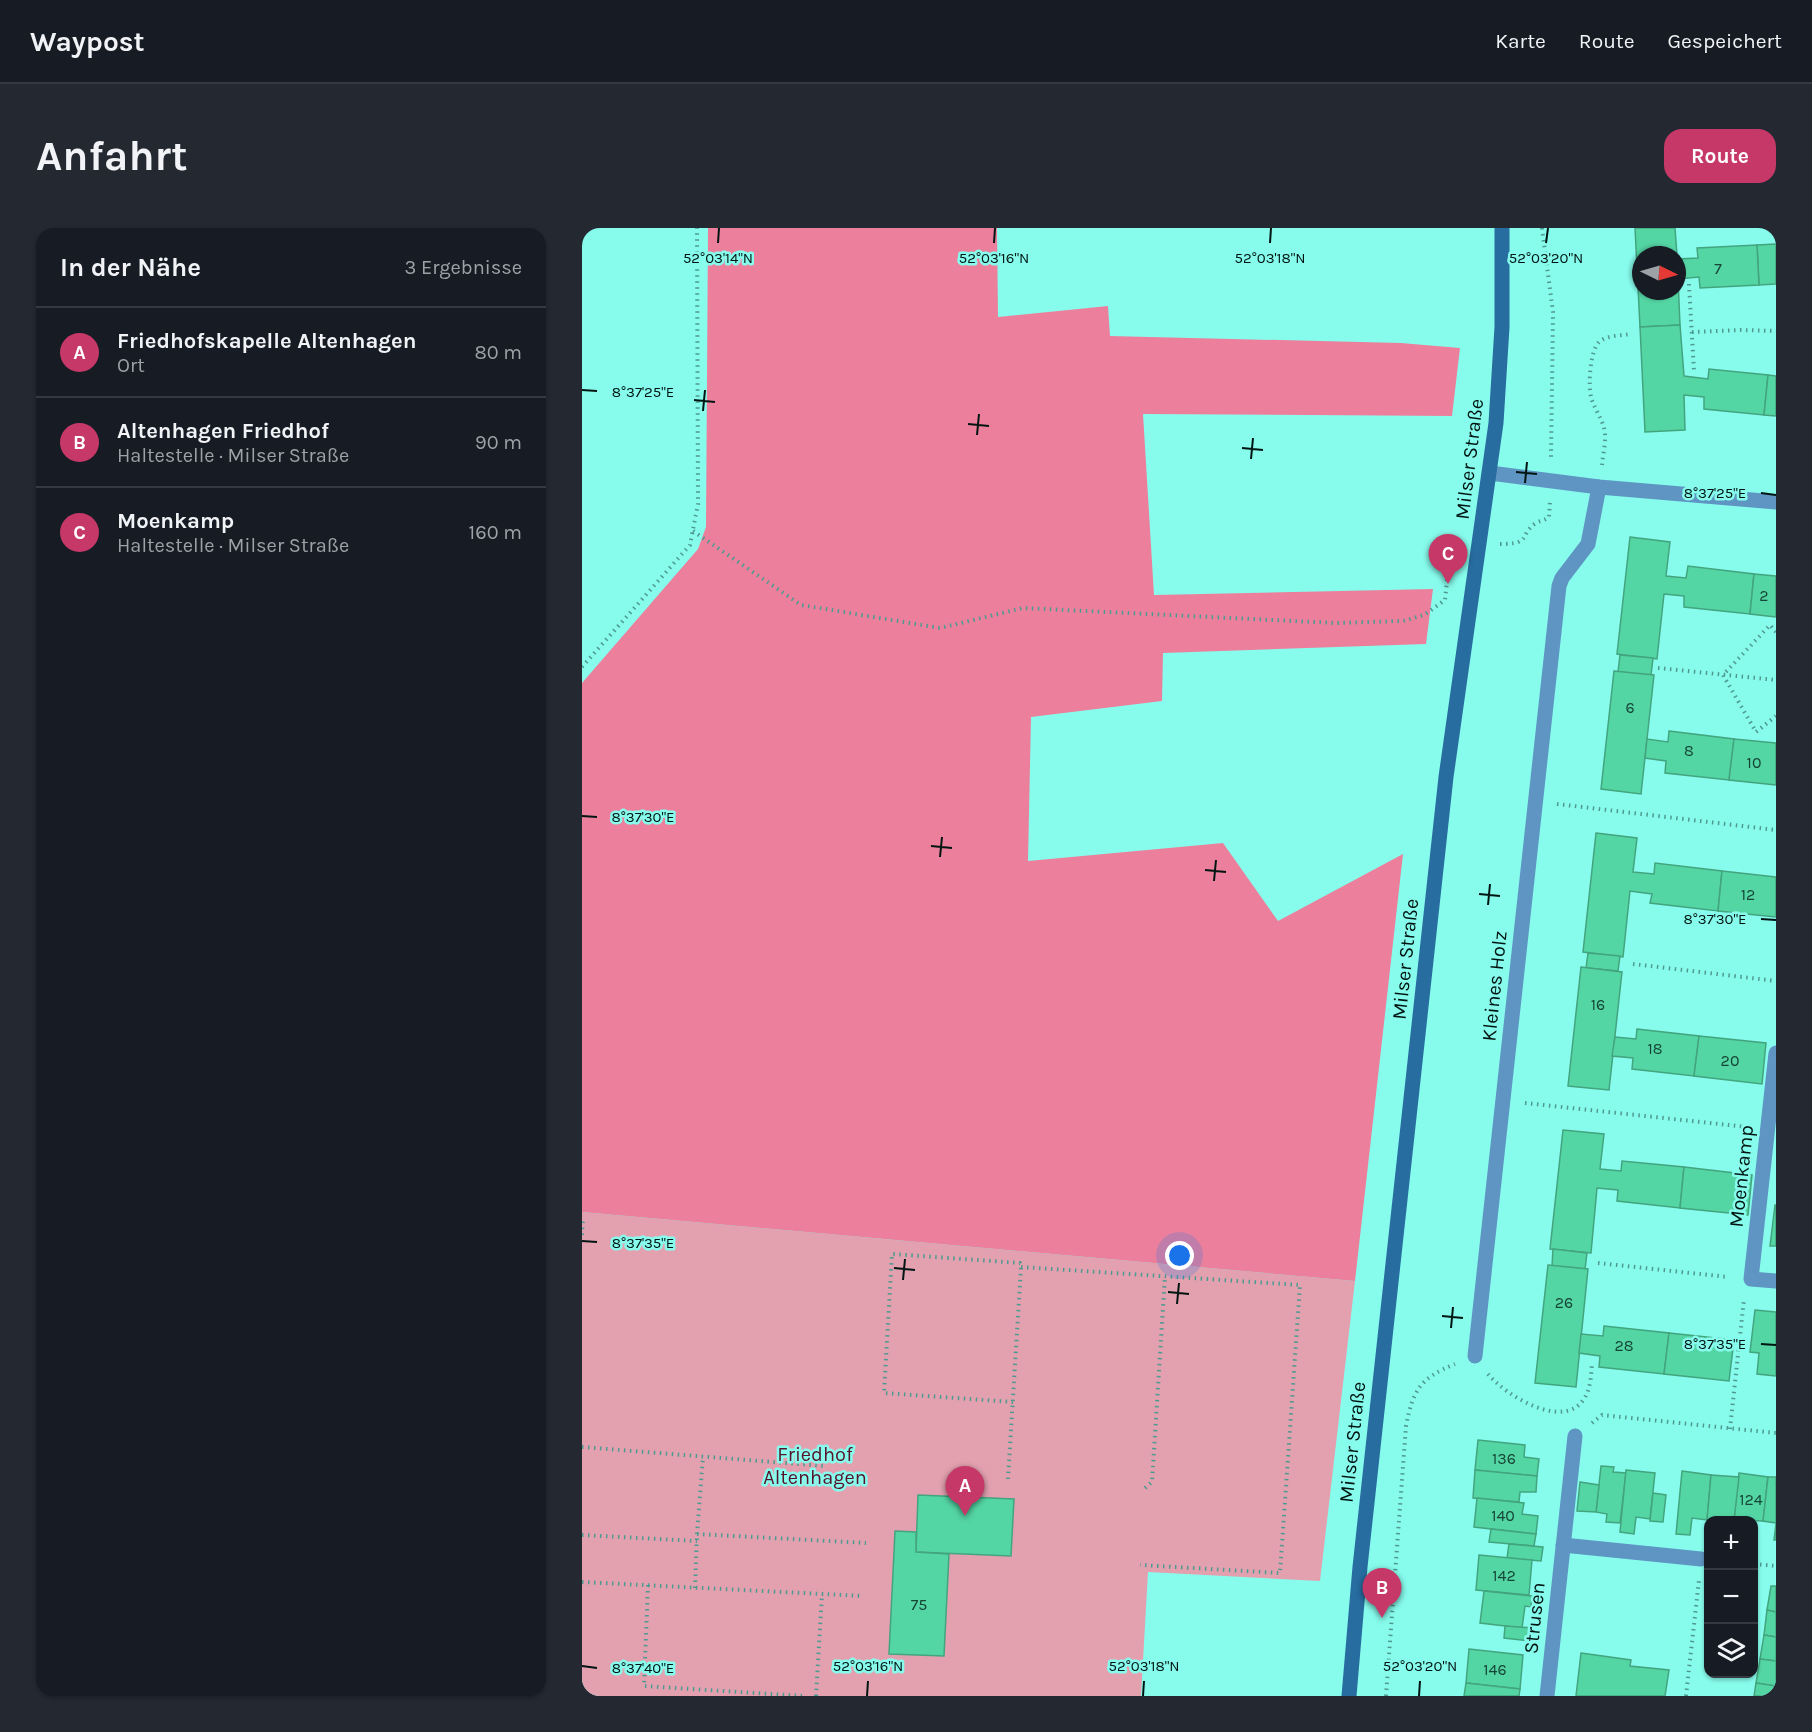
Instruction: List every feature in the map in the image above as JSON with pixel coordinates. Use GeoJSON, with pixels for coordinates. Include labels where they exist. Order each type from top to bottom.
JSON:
{"type":"FeatureCollection","features":[{"type":"Feature","properties":{"kind":"main road","name":"Milser Straße"},"geometry":{"type":"LineString","coordinates":[[1349,1696],[1360,1567],[1446,777],[1490,472],[1500,382],[1502,228]]}},
{"type":"Feature","properties":{"kind":"street"},"geometry":{"type":"LineString","coordinates":[[1490,472],[1599,487],[1776,502]]}},
{"type":"Feature","properties":{"kind":"street","name":"Kleines Holz"},"geometry":{"type":"LineString","coordinates":[[1475,1356],[1559,586],[1588,544],[1599,487]]}},
{"type":"Feature","properties":{"kind":"street","name":"Moenkamp"},"geometry":{"type":"LineString","coordinates":[[1751,1279],[1776,1053]]}},
{"type":"Feature","properties":{"kind":"street"},"geometry":{"type":"LineString","coordinates":[[1751,1279],[1776,1281]]}},
{"type":"Feature","properties":{"kind":"street","name":"Strusen"},"geometry":{"type":"LineString","coordinates":[[1547,1696],[1575,1436]]}},
{"type":"Feature","properties":{"kind":"street"},"geometry":{"type":"LineString","coordinates":[[1563,1545],[1701,1559]]}},
{"type":"Feature","properties":{"kind":"path"},"geometry":{"type":"LineString","coordinates":[[582,667],[690,545],[698,504],[697,228]]}},
{"type":"Feature","properties":{"kind":"path"},"geometry":{"type":"LineString","coordinates":[[1542,228],[1553,312],[1551,436]]}},
{"type":"Feature","properties":{"kind":"path"},"geometry":{"type":"LineString","coordinates":[[1689,284],[1694,371]]}},
{"type":"Feature","properties":{"kind":"path"},"geometry":{"type":"LineString","coordinates":[[1692,333],[1741,330],[1776,331]]}},
{"type":"Feature","properties":{"kind":"path"},"geometry":{"type":"LineString","coordinates":[[1599,487],[1605,435],[1604,426],[1590,395],[1592,357],[1597,343],[1608,337],[1630,334]]}},
{"type":"Feature","properties":{"kind":"path"},"geometry":{"type":"LineString","coordinates":[[693,531],[801,605],[940,628],[1023,608],[1335,623],[1402,621],[1424,615],[1445,600]]}},
{"type":"Feature","properties":{"kind":"path"},"geometry":{"type":"LineString","coordinates":[[1723,675],[1770,625],[1776,632]]}},
{"type":"Feature","properties":{"kind":"path"},"geometry":{"type":"LineString","coordinates":[[1658,668],[1776,680]]}},
{"type":"Feature","properties":{"kind":"path"},"geometry":{"type":"LineString","coordinates":[[1723,675],[1756,732],[1776,716]]}},
{"type":"Feature","properties":{"kind":"path"},"geometry":{"type":"LineString","coordinates":[[1535,802],[1776,830]]}},
{"type":"Feature","properties":{"kind":"path"},"geometry":{"type":"LineString","coordinates":[[1633,964],[1776,981]]}},
{"type":"Feature","properties":{"kind":"path"},"geometry":{"type":"LineString","coordinates":[[1503,1101],[1768,1130]]}},
{"type":"Feature","properties":{"kind":"path"},"geometry":{"type":"LineString","coordinates":[[582,1235],[583,1218]]}},
{"type":"Feature","properties":{"kind":"path"},"geometry":{"type":"LineString","coordinates":[[1008,1479],[1013,1402],[1021,1268],[1020,1263],[892,1254],[884,1393],[1013,1402]]}},
{"type":"Feature","properties":{"kind":"path"},"geometry":{"type":"LineString","coordinates":[[1598,1263],[1751,1279],[1745,1295],[1730,1429]]}},
{"type":"Feature","properties":{"kind":"path"},"geometry":{"type":"LineString","coordinates":[[1021,1268],[1300,1285],[1280,1573],[1140,1565]]}},
{"type":"Feature","properties":{"kind":"path"},"geometry":{"type":"LineString","coordinates":[[1145,1488],[1152,1482],[1165,1276]]}},
{"type":"Feature","properties":{"kind":"path"},"geometry":{"type":"LineString","coordinates":[[1386,1696],[1406,1426],[1410,1402],[1421,1383],[1435,1372],[1475,1356],[1495,1382],[1506,1392],[1529,1406],[1567,1411],[1577,1407],[1584,1399],[1590,1385],[1592,1363]]}},
{"type":"Feature","properties":{"kind":"path"},"geometry":{"type":"LineString","coordinates":[[1575,1436],[1602,1415],[1776,1433]]}},
{"type":"Feature","properties":{"kind":"path"},"geometry":{"type":"LineString","coordinates":[[582,1448],[824,1466]]}},
{"type":"Feature","properties":{"kind":"path"},"geometry":{"type":"LineString","coordinates":[[695,1588],[703,1457]]}},
{"type":"Feature","properties":{"kind":"path"},"geometry":{"type":"LineString","coordinates":[[697,1534],[866,1543]]}},
{"type":"Feature","properties":{"kind":"path"},"geometry":{"type":"LineString","coordinates":[[582,1535],[697,1541]]}},
{"type":"Feature","properties":{"kind":"path"},"geometry":{"type":"LineString","coordinates":[[1686,1696],[1701,1559]]}},
{"type":"Feature","properties":{"kind":"path"},"geometry":{"type":"LineString","coordinates":[[1758,1564],[1776,1566]]}},
{"type":"Feature","properties":{"kind":"path"},"geometry":{"type":"LineString","coordinates":[[582,1582],[863,1596]]}},
{"type":"Feature","properties":{"kind":"path"},"geometry":{"type":"LineString","coordinates":[[648,1585],[644,1686],[803,1696]]}},
{"type":"Feature","properties":{"kind":"path"},"geometry":{"type":"LineString","coordinates":[[816,1696],[822,1594]]}},
{"type":"Feature","properties":{"kind":"green space","name":"Friedhof Altenhagen"},"geometry":{"type":"Polygon","coordinates":[[[582,1212],[1355,1281],[1320,1581],[1148,1572],[1141,1696],[582,1696],[582,1212]]]}},
{"type":"Feature","properties":{"kind":"shaded area"},"geometry":{"type":"Polygon","coordinates":[[[708,228],[997,228],[998,317],[1108,306],[1110,336],[1401,343],[1460,348],[1452,416],[1143,414],[1154,595],[1433,589],[1426,644],[1163,653],[1162,701],[1031,717],[1028,861],[1223,843],[1278,921],[1403,854],[1355,1281],[582,1212],[582,683],[698,549],[706,527],[708,228]]]}},
{"type":"Feature","properties":{"kind":"building"},"geometry":{"type":"Polygon","coordinates":[[[1635,228],[1675,228],[1676,246],[1636,246],[1635,228]]]}},
{"type":"Feature","properties":{"kind":"building"},"geometry":{"type":"Polygon","coordinates":[[[1776,244],[1776,284],[1759,285],[1757,245],[1776,244]]]}},
{"type":"Feature","properties":{"kind":"building"},"geometry":{"type":"Polygon","coordinates":[[[1757,245],[1759,285],[1700,288],[1699,277],[1686,278],[1686,259],[1698,258],[1697,248],[1757,245]]]}},
{"type":"Feature","properties":{"kind":"building"},"geometry":{"type":"Polygon","coordinates":[[[1639,300],[1679,300],[1680,325],[1640,327],[1639,300]]]}},
{"type":"Feature","properties":{"kind":"building"},"geometry":{"type":"Polygon","coordinates":[[[1680,325],[1684,376],[1708,379],[1709,369],[1768,375],[1764,415],[1704,409],[1704,397],[1684,395],[1685,430],[1645,432],[1640,327],[1680,325]]]}},
{"type":"Feature","properties":{"kind":"building"},"geometry":{"type":"Polygon","coordinates":[[[1768,375],[1776,376],[1776,416],[1764,415],[1768,375]]]}},
{"type":"Feature","properties":{"kind":"building"},"geometry":{"type":"Polygon","coordinates":[[[1630,537],[1670,542],[1666,576],[1686,578],[1688,566],[1754,574],[1750,614],[1684,607],[1684,596],[1664,594],[1657,659],[1617,654],[1630,537]]]}},
{"type":"Feature","properties":{"kind":"building"},"geometry":{"type":"Polygon","coordinates":[[[1754,574],[1776,576],[1776,617],[1750,614],[1754,574]]]}},
{"type":"Feature","properties":{"kind":"building"},"geometry":{"type":"Polygon","coordinates":[[[1620,655],[1653,658],[1651,675],[1618,672],[1620,655]]]}},
{"type":"Feature","properties":{"kind":"building"},"geometry":{"type":"Polygon","coordinates":[[[1614,671],[1654,675],[1641,794],[1601,789],[1614,671]]]}},
{"type":"Feature","properties":{"kind":"building"},"geometry":{"type":"Polygon","coordinates":[[[1669,731],[1734,739],[1729,780],[1665,773],[1666,761],[1645,758],[1647,739],[1668,742],[1669,731]]]}},
{"type":"Feature","properties":{"kind":"building"},"geometry":{"type":"Polygon","coordinates":[[[1734,739],[1776,743],[1776,785],[1729,780],[1734,739]]]}},
{"type":"Feature","properties":{"kind":"building"},"geometry":{"type":"Polygon","coordinates":[[[1596,833],[1637,838],[1633,872],[1654,874],[1655,863],[1722,871],[1718,911],[1650,903],[1652,894],[1630,891],[1623,957],[1583,952],[1596,833]]]}},
{"type":"Feature","properties":{"kind":"building"},"geometry":{"type":"Polygon","coordinates":[[[1722,871],[1776,877],[1776,917],[1718,911],[1722,871]]]}},
{"type":"Feature","properties":{"kind":"building"},"geometry":{"type":"Polygon","coordinates":[[[1588,953],[1620,956],[1618,971],[1586,968],[1588,953]]]}},
{"type":"Feature","properties":{"kind":"building"},"geometry":{"type":"Polygon","coordinates":[[[1581,967],[1622,972],[1609,1090],[1568,1086],[1581,967]]]}},
{"type":"Feature","properties":{"kind":"building"},"geometry":{"type":"Polygon","coordinates":[[[1637,1029],[1699,1036],[1694,1076],[1632,1069],[1633,1058],[1612,1056],[1615,1037],[1636,1039],[1637,1029]]]}},
{"type":"Feature","properties":{"kind":"building"},"geometry":{"type":"Polygon","coordinates":[[[1699,1036],[1766,1043],[1762,1084],[1694,1076],[1699,1036]]]}},
{"type":"Feature","properties":{"kind":"building"},"geometry":{"type":"Polygon","coordinates":[[[1563,1130],[1604,1134],[1600,1169],[1621,1171],[1622,1161],[1684,1167],[1680,1208],[1617,1201],[1618,1190],[1597,1188],[1591,1253],[1550,1249],[1563,1130]]]}},
{"type":"Feature","properties":{"kind":"building"},"geometry":{"type":"Polygon","coordinates":[[[1684,1167],[1752,1175],[1748,1215],[1680,1208],[1684,1167]]]}},
{"type":"Feature","properties":{"kind":"building"},"geometry":{"type":"Polygon","coordinates":[[[1775,1205],[1776,1246],[1770,1246],[1775,1205]]]}},
{"type":"Feature","properties":{"kind":"building"},"geometry":{"type":"Polygon","coordinates":[[[1553,1249],[1587,1253],[1585,1269],[1552,1266],[1553,1249]]]}},
{"type":"Feature","properties":{"kind":"building"},"geometry":{"type":"Polygon","coordinates":[[[1548,1265],[1588,1269],[1576,1387],[1535,1383],[1548,1265]]]}},
{"type":"Feature","properties":{"kind":"building"},"geometry":{"type":"Polygon","coordinates":[[[1755,1310],[1776,1312],[1776,1376],[1757,1374],[1759,1353],[1750,1352],[1755,1310]]]}},
{"type":"Feature","properties":{"kind":"building"},"geometry":{"type":"Polygon","coordinates":[[[1604,1326],[1669,1333],[1664,1374],[1599,1367],[1600,1356],[1579,1353],[1581,1334],[1603,1336],[1604,1326]]]}},
{"type":"Feature","properties":{"kind":"building"},"geometry":{"type":"Polygon","coordinates":[[[1669,1333],[1734,1340],[1729,1381],[1664,1374],[1669,1333]]]}},
{"type":"Feature","properties":{"kind":"building"},"geometry":{"type":"Polygon","coordinates":[[[1478,1440],[1525,1445],[1524,1457],[1539,1459],[1537,1476],[1475,1470],[1478,1440]]]}},
{"type":"Feature","properties":{"kind":"building"},"geometry":{"type":"Polygon","coordinates":[[[1601,1466],[1614,1467],[1613,1472],[1626,1473],[1620,1523],[1606,1522],[1607,1514],[1596,1512],[1601,1466]]]}},
{"type":"Feature","properties":{"kind":"building"},"geometry":{"type":"Polygon","coordinates":[[[1475,1470],[1537,1476],[1536,1492],[1520,1492],[1519,1502],[1473,1498],[1475,1470]]]}},
{"type":"Feature","properties":{"kind":"building"},"geometry":{"type":"Polygon","coordinates":[[[1626,1470],[1655,1473],[1650,1519],[1636,1517],[1634,1534],[1620,1532],[1626,1470]]]}},
{"type":"Feature","properties":{"kind":"building"},"geometry":{"type":"Polygon","coordinates":[[[1682,1471],[1711,1475],[1707,1516],[1704,1516],[1704,1520],[1692,1518],[1690,1535],[1676,1534],[1682,1471]]]}},
{"type":"Feature","properties":{"kind":"building"},"geometry":{"type":"Polygon","coordinates":[[[1739,1473],[1768,1477],[1763,1521],[1758,1521],[1758,1516],[1734,1516],[1739,1473]]]}},
{"type":"Feature","properties":{"kind":"building"},"geometry":{"type":"Polygon","coordinates":[[[1711,1475],[1739,1477],[1734,1516],[1707,1516],[1711,1475]]]}},
{"type":"Feature","properties":{"kind":"building"},"geometry":{"type":"Polygon","coordinates":[[[1768,1477],[1776,1477],[1776,1523],[1763,1521],[1768,1477]]]}},
{"type":"Feature","properties":{"kind":"building"},"geometry":{"type":"Polygon","coordinates":[[[1580,1482],[1599,1485],[1596,1512],[1577,1511],[1580,1482]]]}},
{"type":"Feature","properties":{"kind":"building"},"geometry":{"type":"Polygon","coordinates":[[[1653,1493],[1666,1495],[1663,1522],[1650,1521],[1653,1493]]]}},
{"type":"Feature","properties":{"kind":"building"},"geometry":{"type":"Polygon","coordinates":[[[918,1495],[1014,1499],[1011,1556],[916,1552],[918,1495]]]}},
{"type":"Feature","properties":{"kind":"building"},"geometry":{"type":"Polygon","coordinates":[[[1477,1498],[1524,1503],[1522,1514],[1538,1516],[1536,1534],[1474,1527],[1477,1498]]]}},
{"type":"Feature","properties":{"kind":"building"},"geometry":{"type":"Polygon","coordinates":[[[1491,1529],[1536,1534],[1534,1546],[1489,1542],[1491,1529]]]}},
{"type":"Feature","properties":{"kind":"building"},"geometry":{"type":"Polygon","coordinates":[[[895,1531],[916,1532],[916,1552],[949,1554],[944,1656],[889,1654],[895,1531]]]}},
{"type":"Feature","properties":{"kind":"building"},"geometry":{"type":"Polygon","coordinates":[[[1509,1544],[1543,1547],[1541,1561],[1507,1558],[1509,1544]]]}},
{"type":"Feature","properties":{"kind":"building"},"geometry":{"type":"Polygon","coordinates":[[[1479,1555],[1532,1560],[1529,1595],[1476,1590],[1479,1555]]]}},
{"type":"Feature","properties":{"kind":"building"},"geometry":{"type":"Polygon","coordinates":[[[1771,1586],[1776,1586],[1776,1612],[1767,1610],[1771,1586]]]}},
{"type":"Feature","properties":{"kind":"building"},"geometry":{"type":"Polygon","coordinates":[[[1484,1591],[1532,1596],[1531,1607],[1525,1606],[1522,1628],[1480,1623],[1484,1591]]]}},
{"type":"Feature","properties":{"kind":"building"},"geometry":{"type":"Polygon","coordinates":[[[1767,1610],[1776,1612],[1776,1637],[1764,1635],[1767,1610]]]}},
{"type":"Feature","properties":{"kind":"building"},"geometry":{"type":"Polygon","coordinates":[[[1505,1626],[1533,1628],[1531,1641],[1504,1638],[1505,1626]]]}},
{"type":"Feature","properties":{"kind":"building"},"geometry":{"type":"Polygon","coordinates":[[[1764,1635],[1776,1637],[1776,1661],[1760,1659],[1764,1635]]]}},
{"type":"Feature","properties":{"kind":"building"},"geometry":{"type":"Polygon","coordinates":[[[1469,1649],[1523,1655],[1520,1689],[1466,1683],[1469,1649]]]}},
{"type":"Feature","properties":{"kind":"building"},"geometry":{"type":"Polygon","coordinates":[[[1581,1653],[1631,1660],[1630,1666],[1669,1670],[1665,1696],[1576,1696],[1581,1653]]]}},
{"type":"Feature","properties":{"kind":"building"},"geometry":{"type":"Polygon","coordinates":[[[1760,1659],[1776,1661],[1776,1686],[1756,1683],[1760,1659]]]}},
{"type":"Feature","properties":{"kind":"building"},"geometry":{"type":"Polygon","coordinates":[[[1466,1683],[1520,1689],[1519,1696],[1464,1696],[1466,1683]]]}},
{"type":"Feature","properties":{"kind":"building"},"geometry":{"type":"Polygon","coordinates":[[[1756,1683],[1776,1686],[1776,1696],[1754,1696],[1756,1683]]]}},
{"type":"Feature","properties":{"kind":"place","name":"Moenkamp"},"geometry":{"type":"Point","coordinates":[1448,584]}},
{"type":"Feature","properties":{"kind":"place","name":"Friedhofskapelle Altenhagen"},"geometry":{"type":"Point","coordinates":[965,1516]}},
{"type":"Feature","properties":{"kind":"place","name":"Altenhagen Friedhof"},"geometry":{"type":"Point","coordinates":[1382,1618]}}]}
